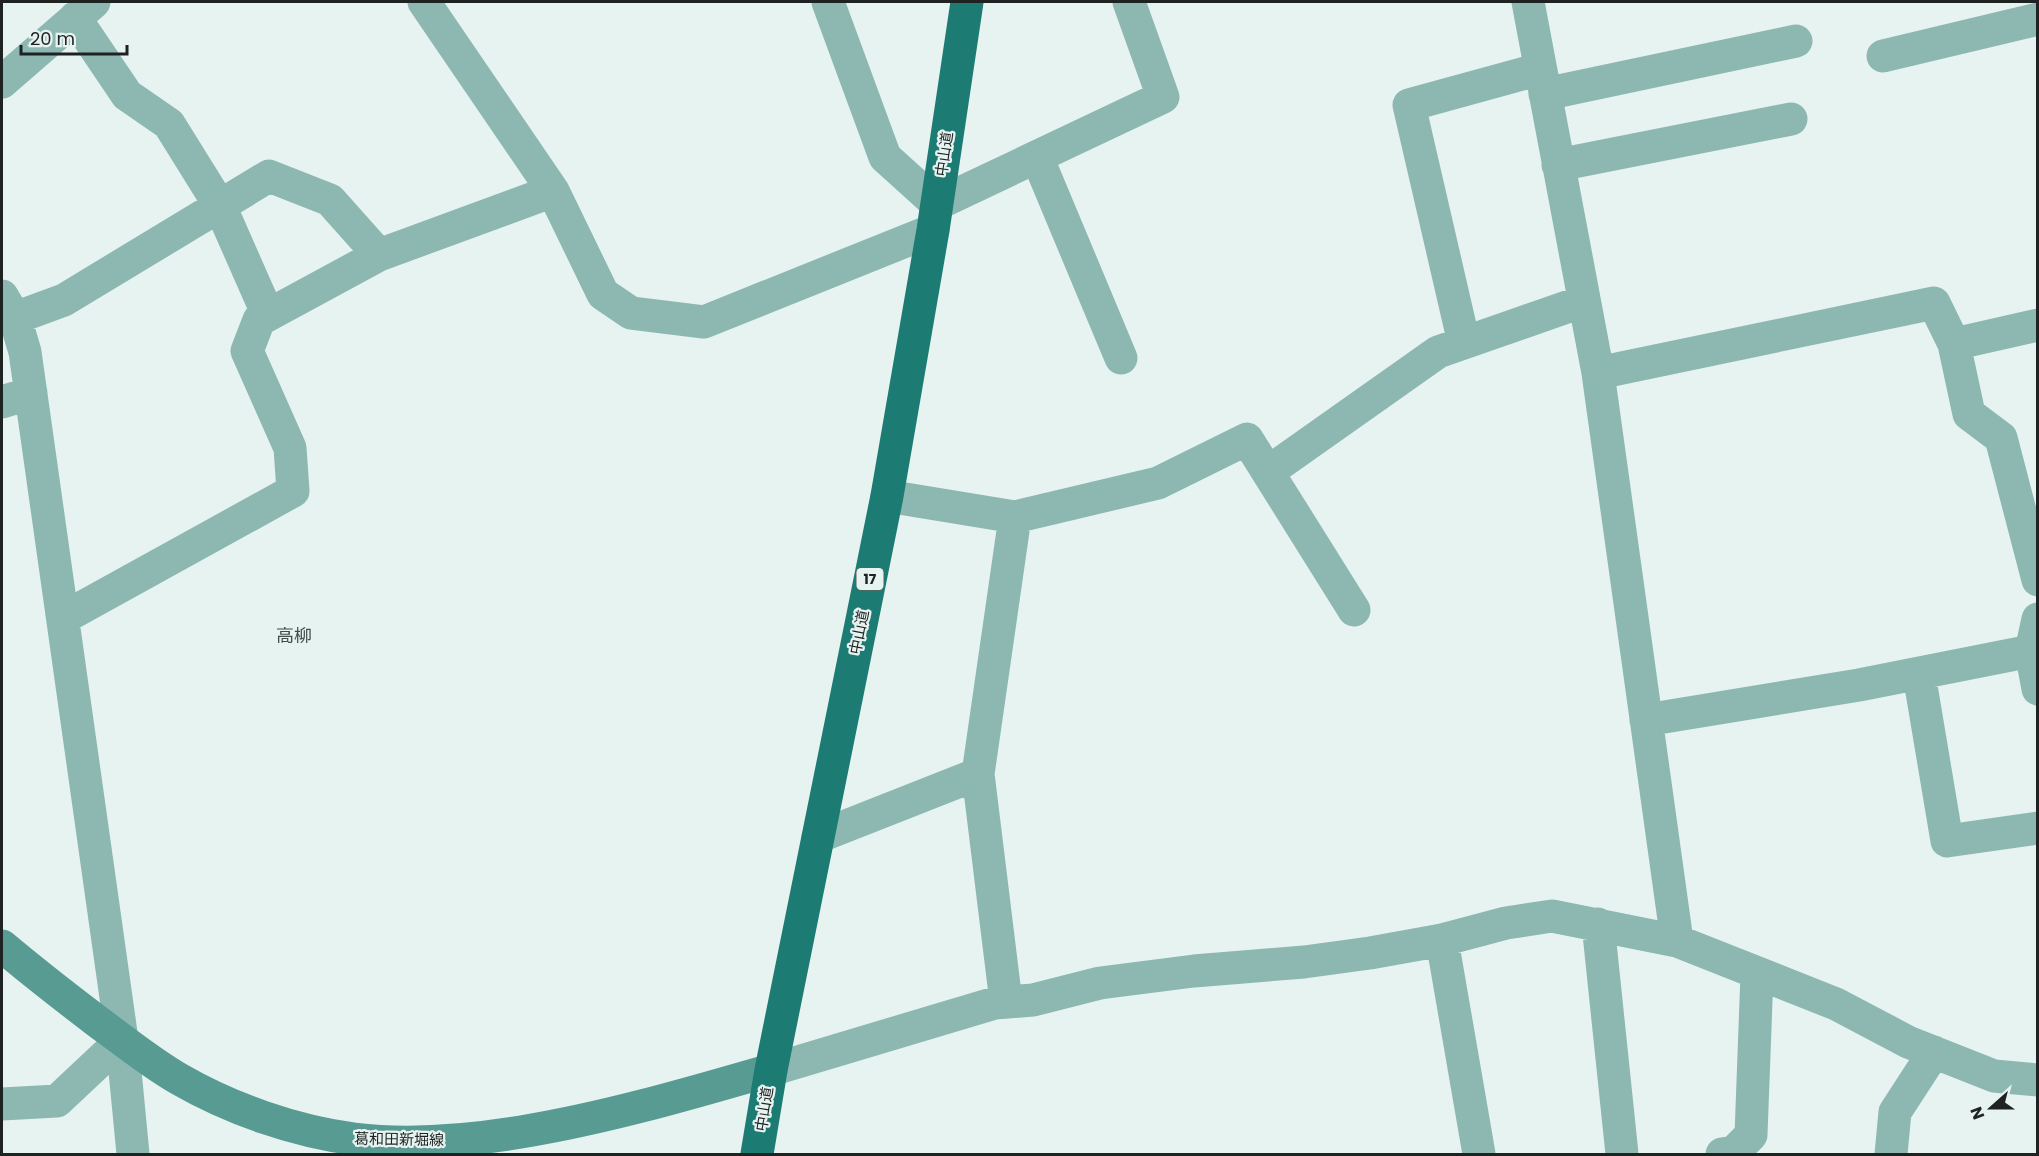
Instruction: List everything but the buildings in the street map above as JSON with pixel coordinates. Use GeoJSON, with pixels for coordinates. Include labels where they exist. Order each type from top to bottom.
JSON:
{"type":"FeatureCollection","features":[{"type":"Feature","properties":{"kind":"highway","name":"中山道"},"geometry":{"type":"LineString","coordinates":[[757,1155],[771,1070],[887,496],[935,217],[967,2]]}},
{"type":"Feature","properties":{"kind":"main road","name":"葛和田新堀線"},"geometry":{"type":"LineString","coordinates":[[2,946],[122,1040],[179,1079],[240,1109],[303,1129],[354,1139],[412,1148],[578,1123],[771,1070]]}},
{"type":"Feature","properties":{"kind":"street"},"geometry":{"type":"LineString","coordinates":[[424,2],[553,190],[603,294],[631,313],[704,322],[935,217],[1037,157],[1163,98],[1129,2]]}},
{"type":"Feature","properties":{"kind":"street"},"geometry":{"type":"LineString","coordinates":[[828,2],[885,156],[935,217]]}},
{"type":"Feature","properties":{"kind":"street"},"geometry":{"type":"LineString","coordinates":[[1527,2],[1598,373],[1677,941]]}},
{"type":"Feature","properties":{"kind":"street"},"geometry":{"type":"LineString","coordinates":[[2,82],[85,10],[127,95],[169,124],[220,206],[268,315]]}},
{"type":"Feature","properties":{"kind":"street"},"geometry":{"type":"LineString","coordinates":[[1883,56],[2037,19]]}},
{"type":"Feature","properties":{"kind":"street"},"geometry":{"type":"LineString","coordinates":[[1464,343],[1409,105],[1543,81],[1796,41]]}},
{"type":"Feature","properties":{"kind":"street"},"geometry":{"type":"LineString","coordinates":[[1558,165],[1791,118]]}},
{"type":"Feature","properties":{"kind":"street"},"geometry":{"type":"LineString","coordinates":[[1037,157],[1121,358]]}},
{"type":"Feature","properties":{"kind":"street"},"geometry":{"type":"LineString","coordinates":[[134,1155],[122,1040],[63,618],[16,397],[25,352],[8,307],[64,300],[269,176],[330,200],[379,255]]}},
{"type":"Feature","properties":{"kind":"street"},"geometry":{"type":"LineString","coordinates":[[63,618],[293,491],[290,448],[247,351],[260,320],[379,255],[553,190]]}},
{"type":"Feature","properties":{"kind":"street"},"geometry":{"type":"LineString","coordinates":[[1268,472],[1438,352],[1584,301]]}},
{"type":"Feature","properties":{"kind":"street"},"geometry":{"type":"LineString","coordinates":[[1598,373],[1934,303],[1954,344],[1969,414],[2001,438],[2037,579]]}},
{"type":"Feature","properties":{"kind":"street"},"geometry":{"type":"LineString","coordinates":[[1954,344],[2037,325]]}},
{"type":"Feature","properties":{"kind":"street"},"geometry":{"type":"LineString","coordinates":[[887,496],[1015,517],[1158,483],[1247,439],[1354,610]]}},
{"type":"Feature","properties":{"kind":"street"},"geometry":{"type":"LineString","coordinates":[[1006,1002],[978,774],[1015,517]]}},
{"type":"Feature","properties":{"kind":"street"},"geometry":{"type":"LineString","coordinates":[[2037,619],[2031,651],[2037,689]]}},
{"type":"Feature","properties":{"kind":"street"},"geometry":{"type":"LineString","coordinates":[[1646,720],[1859,685],[2031,651]]}},
{"type":"Feature","properties":{"kind":"street"},"geometry":{"type":"LineString","coordinates":[[1919,674],[1947,842],[2037,828]]}},
{"type":"Feature","properties":{"kind":"street"},"geometry":{"type":"LineString","coordinates":[[818,837],[978,774]]}},
{"type":"Feature","properties":{"kind":"street"},"geometry":{"type":"LineString","coordinates":[[771,1070],[995,1003],[1034,1000],[1100,983],[1194,971],[1304,962],[1442,940],[1506,923],[1552,916],[1677,941],[1836,1004],[1934,1053],[1994,1076],[2037,1080]]}},
{"type":"Feature","properties":{"kind":"street"},"geometry":{"type":"LineString","coordinates":[[1598,924],[1622,1155]]}},
{"type":"Feature","properties":{"kind":"street"},"geometry":{"type":"LineString","coordinates":[[1442,940],[1479,1155]]}},
{"type":"Feature","properties":{"kind":"street"},"geometry":{"type":"LineString","coordinates":[[1722,1155],[1734,1152],[1751,1135],[1757,974]]}},
{"type":"Feature","properties":{"kind":"street"},"geometry":{"type":"LineString","coordinates":[[2,1104],[57,1101],[122,1040]]}},
{"type":"Feature","properties":{"kind":"street"},"geometry":{"type":"LineString","coordinates":[[1891,1155],[1895,1112],[1934,1053]]}},
{"type":"Feature","properties":{"kind":"district","name":"高柳"},"geometry":{"type":"Point","coordinates":[294,635]}}]}
